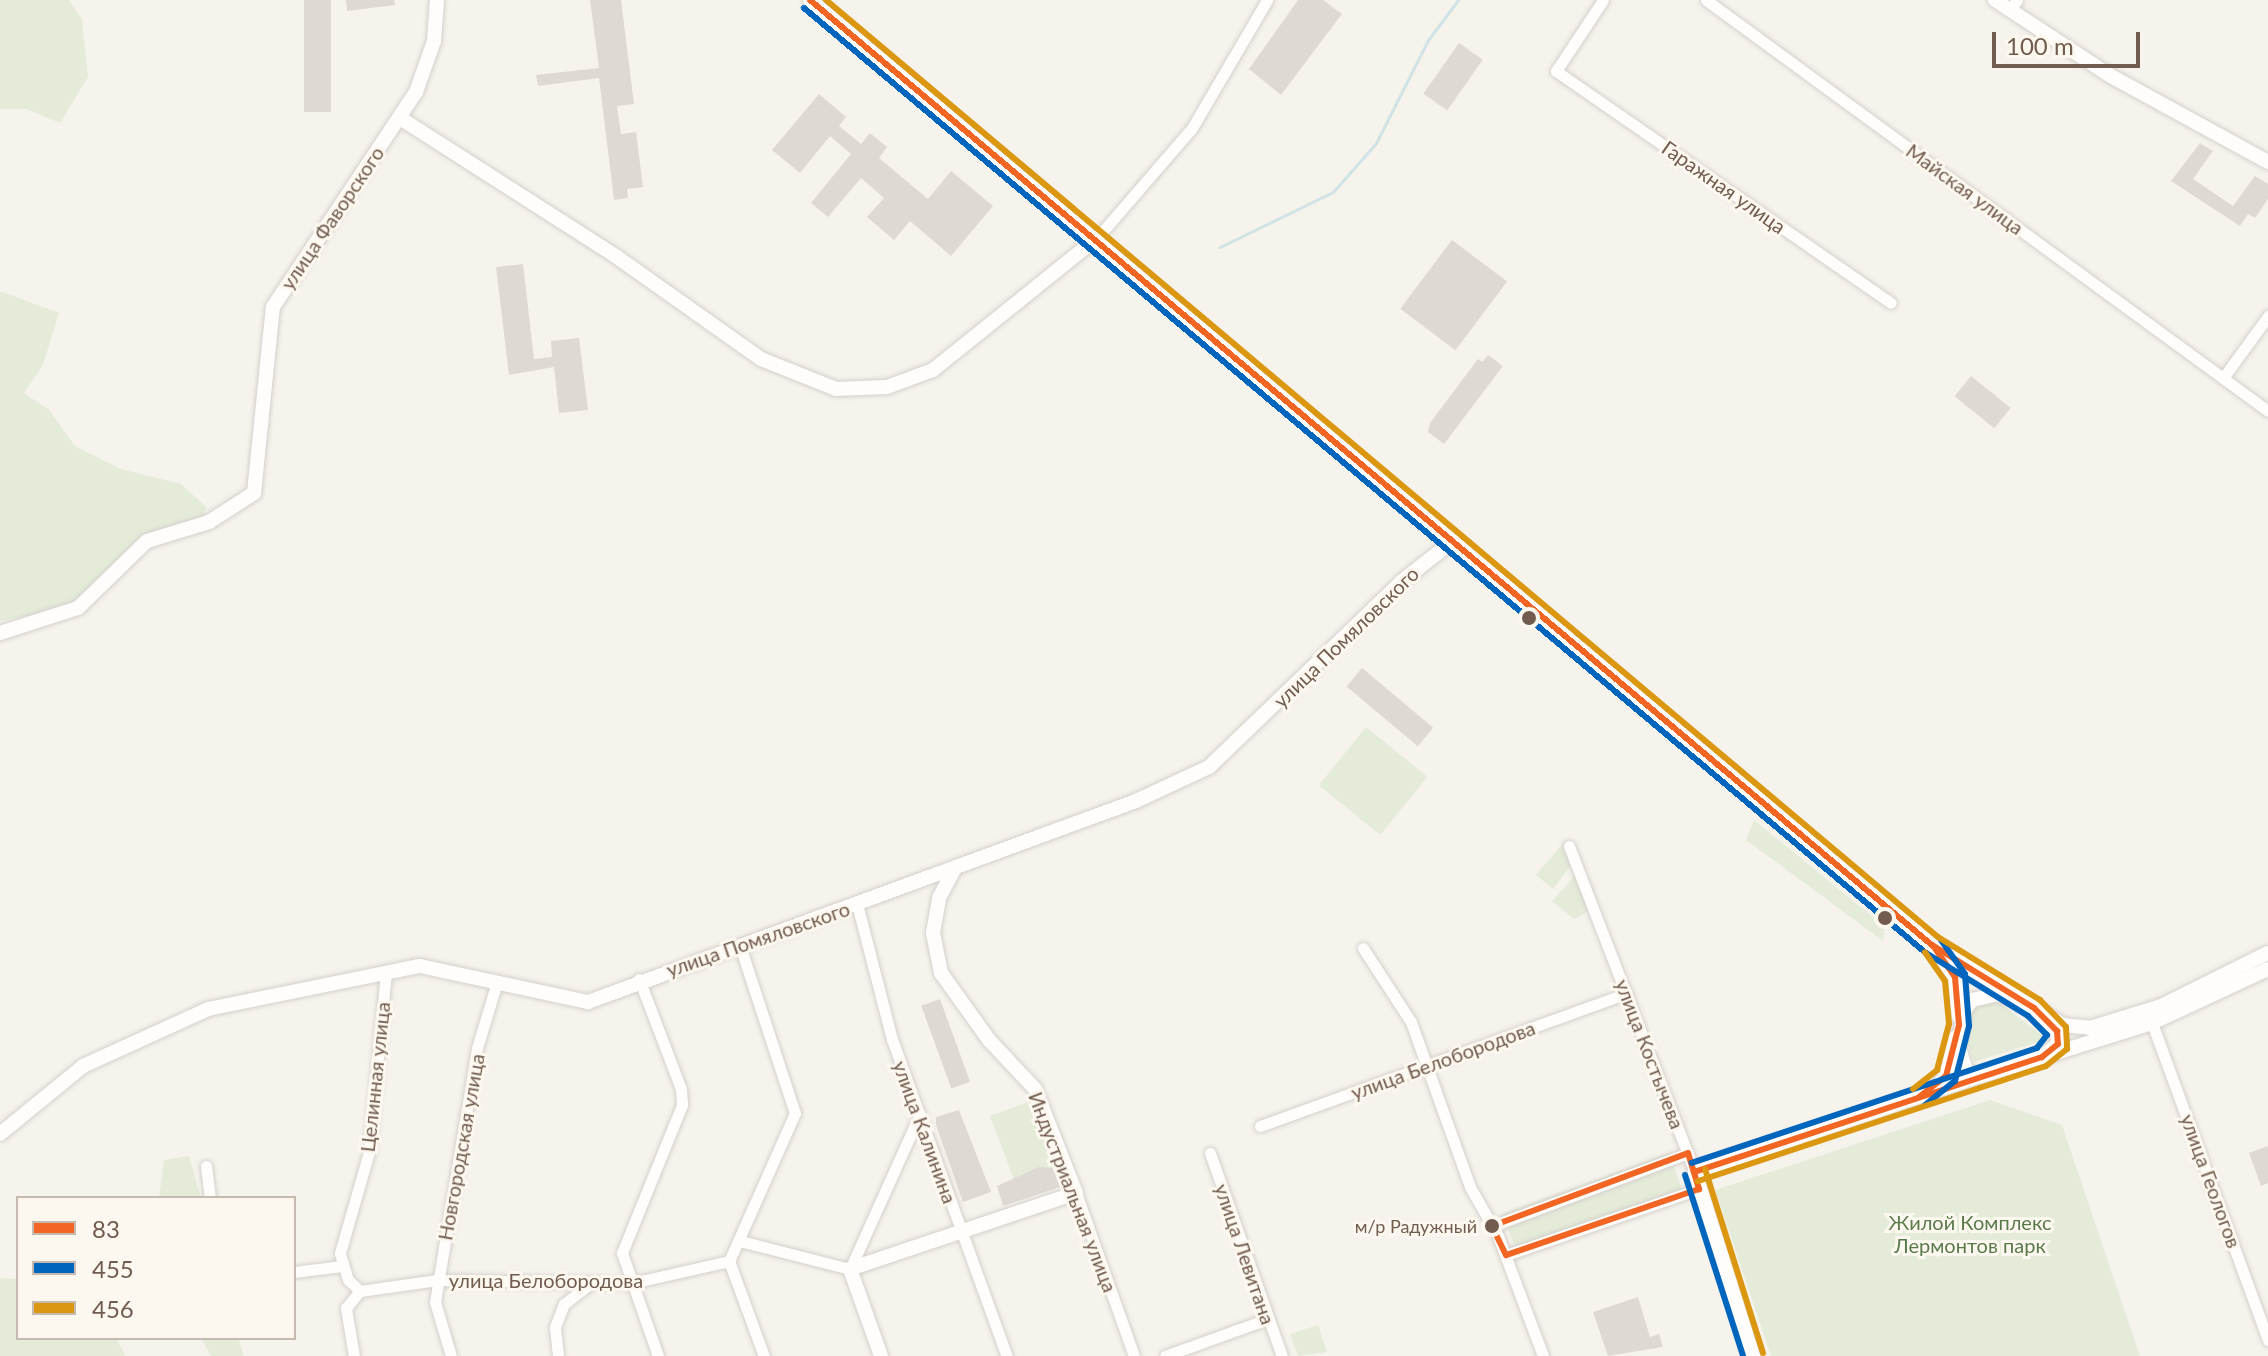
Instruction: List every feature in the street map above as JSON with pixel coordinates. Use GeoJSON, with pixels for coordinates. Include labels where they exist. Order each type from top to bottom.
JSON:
{"type":"FeatureCollection","features":[{"type":"Feature","properties":{"kind":"street","name":"улица Фаворского"},"geometry":{"type":"LineString","coordinates":[[0,633],[78,608],[147,541],[209,522],[254,493],[273,307],[311,242],[400,118],[429,64],[437,0]]}},
{"type":"Feature","properties":{"kind":"street"},"geometry":{"type":"LineString","coordinates":[[810,0],[894,76],[1097,238],[1932,945],[2063,1025],[2102,1027],[2161,1006],[2268,953]]}},
{"type":"Feature","properties":{"kind":"street"},"geometry":{"type":"LineString","coordinates":[[400,118],[617,257],[761,359],[836,389],[887,387],[933,370],[1097,238],[1192,128],[1267,0]]}},
{"type":"Feature","properties":{"kind":"street","name":"Гаражная улица"},"geometry":{"type":"LineString","coordinates":[[1603,0],[1556,71],[1891,303]]}},
{"type":"Feature","properties":{"kind":"street","name":"Майская улица"},"geometry":{"type":"LineString","coordinates":[[1706,0],[2268,411]]}},
{"type":"Feature","properties":{"kind":"street"},"geometry":{"type":"LineString","coordinates":[[1995,0],[2013,5],[2109,75],[2268,162]]}},
{"type":"Feature","properties":{"kind":"street"},"geometry":{"type":"LineString","coordinates":[[2223,378],[2268,316]]}},
{"type":"Feature","properties":{"kind":"street","name":"улица Помяловского"},"geometry":{"type":"LineString","coordinates":[[0,1134],[83,1066],[208,1009],[420,966],[582,1003],[639,979],[954,872],[1209,767],[1401,582],[1453,541]]}},
{"type":"Feature","properties":{"kind":"street","name":"улица Костычева"},"geometry":{"type":"LineString","coordinates":[[1569,846],[1695,1172],[1749,1355]]}},
{"type":"Feature","properties":{"kind":"street","name":"Индустриальная улица"},"geometry":{"type":"LineString","coordinates":[[954,872],[939,898],[933,933],[941,973],[981,1030],[1035,1089],[1134,1356]]}},
{"type":"Feature","properties":{"kind":"street","name":"улица Калинина"},"geometry":{"type":"LineString","coordinates":[[857,904],[864,946],[920,1114],[1007,1356]]}},
{"type":"Feature","properties":{"kind":"street"},"geometry":{"type":"LineString","coordinates":[[1932,945],[1955,977],[1962,1067],[1981,1076]]}},
{"type":"Feature","properties":{"kind":"street"},"geometry":{"type":"LineString","coordinates":[[740,946],[795,1113],[729,1261],[764,1356]]}},
{"type":"Feature","properties":{"kind":"street"},"geometry":{"type":"LineString","coordinates":[[1363,948],[1411,1022],[1470,1187],[1506,1255],[1543,1356]]}},
{"type":"Feature","properties":{"kind":"street"},"geometry":{"type":"LineString","coordinates":[[1695,1172],[1981,1076],[2152,1023],[2268,969]]}},
{"type":"Feature","properties":{"kind":"street","name":"Целинная улица"},"geometry":{"type":"LineString","coordinates":[[342,1266],[341,1244],[369,1152],[386,973]]}},
{"type":"Feature","properties":{"kind":"street"},"geometry":{"type":"LineString","coordinates":[[639,979],[682,1105],[622,1253],[658,1356]]}},
{"type":"Feature","properties":{"kind":"street","name":"Новгородская улица"},"geometry":{"type":"LineString","coordinates":[[451,1356],[435,1302],[437,1280],[477,1048],[496,985]]}},
{"type":"Feature","properties":{"kind":"street","name":"улица Белобородова"},"geometry":{"type":"LineString","coordinates":[[1260,1126],[1627,993]]}},
{"type":"Feature","properties":{"kind":"street"},"geometry":{"type":"LineString","coordinates":[[1923,1096],[1946,1076],[1959,1025],[1972,1000],[1984,995],[2011,997],[2034,1008],[2059,1037],[2042,1057]]}},
{"type":"Feature","properties":{"kind":"street","name":"улица Геологов"},"geometry":{"type":"LineString","coordinates":[[2152,1023],[2268,1340]]}},
{"type":"Feature","properties":{"kind":"street"},"geometry":{"type":"LineString","coordinates":[[881,1356],[850,1269],[920,1114]]}},
{"type":"Feature","properties":{"kind":"street","name":"улица Левитана"},"geometry":{"type":"LineString","coordinates":[[1210,1153],[1282,1356]]}},
{"type":"Feature","properties":{"kind":"street"},"geometry":{"type":"LineString","coordinates":[[1492,1226],[1688,1153]]}},
{"type":"Feature","properties":{"kind":"street"},"geometry":{"type":"LineString","coordinates":[[206,1166],[210,1196]]}},
{"type":"Feature","properties":{"kind":"street"},"geometry":{"type":"LineString","coordinates":[[1506,1255],[1699,1189]]}},
{"type":"Feature","properties":{"kind":"street"},"geometry":{"type":"LineString","coordinates":[[740,1241],[850,1269],[1076,1193]]}},
{"type":"Feature","properties":{"kind":"street","name":"улица Белобородова"},"geometry":{"type":"LineString","coordinates":[[360,1291],[437,1280],[632,1283],[729,1261]]}},
{"type":"Feature","properties":{"kind":"street"},"geometry":{"type":"LineString","coordinates":[[296,1272],[342,1266],[360,1291],[346,1308],[354,1356]]}},
{"type":"Feature","properties":{"kind":"street"},"geometry":{"type":"LineString","coordinates":[[558,1356],[555,1327],[564,1304],[592,1282]]}},
{"type":"Feature","properties":{"kind":"street"},"geometry":{"type":"LineString","coordinates":[[1165,1356],[1267,1319]]}},
{"type":"Feature","properties":{"kind":"green space"},"geometry":{"type":"Polygon","coordinates":[[[0,0],[69,0],[82,19],[88,77],[60,123],[26,109],[0,109],[0,0]]]}},
{"type":"Feature","properties":{"kind":"green space"},"geometry":{"type":"Polygon","coordinates":[[[0,291],[59,313],[43,365],[24,393],[49,410],[75,446],[121,469],[181,484],[207,508],[198,526],[144,535],[92,589],[62,609],[0,621],[0,291]]]}},
{"type":"Feature","properties":{"kind":"green space"},"geometry":{"type":"Polygon","coordinates":[[[1366,727],[1427,777],[1380,835],[1319,785],[1366,727]]]}},
{"type":"Feature","properties":{"kind":"green space"},"geometry":{"type":"Polygon","coordinates":[[[1754,820],[1885,927],[1883,941],[1746,840],[1754,820]]]}},
{"type":"Feature","properties":{"kind":"green space"},"geometry":{"type":"Polygon","coordinates":[[[1564,842],[1574,861],[1553,889],[1536,875],[1564,842]]]}},
{"type":"Feature","properties":{"kind":"green space"},"geometry":{"type":"Polygon","coordinates":[[[1579,871],[1593,909],[1574,919],[1552,901],[1579,871]]]}},
{"type":"Feature","properties":{"kind":"green space"},"geometry":{"type":"Polygon","coordinates":[[[1999,1003],[2048,1039],[1974,1062],[1964,1032],[1974,1006],[1999,1003]]]}},
{"type":"Feature","properties":{"kind":"green space","name":"Жилой Комплекс Лермонтов парк"},"geometry":{"type":"Polygon","coordinates":[[[1990,1100],[2062,1125],[2140,1356],[1771,1356],[1715,1190],[1990,1100]]]}},
{"type":"Feature","properties":{"kind":"green space"},"geometry":{"type":"Polygon","coordinates":[[[1027,1102],[1056,1168],[1000,1188],[1014,1180],[990,1116],[1027,1102]]]}},
{"type":"Feature","properties":{"kind":"green space"},"geometry":{"type":"Polygon","coordinates":[[[1669,1153],[1685,1197],[1519,1258],[1503,1214],[1669,1153]]]}},
{"type":"Feature","properties":{"kind":"green space"},"geometry":{"type":"Polygon","coordinates":[[[189,1156],[200,1196],[159,1196],[164,1160],[189,1156]]]}},
{"type":"Feature","properties":{"kind":"green space"},"geometry":{"type":"Polygon","coordinates":[[[0,1278],[16,1279],[16,1340],[117,1340],[126,1356],[0,1356],[0,1278]]]}},
{"type":"Feature","properties":{"kind":"green space"},"geometry":{"type":"Polygon","coordinates":[[[1318,1325],[1327,1352],[1298,1356],[1290,1334],[1318,1325]]]}},
{"type":"Feature","properties":{"kind":"green space"},"geometry":{"type":"Polygon","coordinates":[[[202,1340],[239,1340],[244,1356],[211,1356],[202,1340]]]}},
{"type":"Feature","properties":{"kind":"building"},"geometry":{"type":"Polygon","coordinates":[[[304,0],[331,0],[331,112],[304,112],[304,0]]]}},
{"type":"Feature","properties":{"kind":"building"},"geometry":{"type":"Polygon","coordinates":[[[346,0],[394,0],[395,5],[347,11],[346,0]]]}},
{"type":"Feature","properties":{"kind":"building"},"geometry":{"type":"Polygon","coordinates":[[[590,0],[621,0],[634,104],[617,106],[621,134],[636,132],[643,187],[627,189],[628,198],[614,200],[599,78],[538,86],[536,75],[599,68],[590,0]]]}},
{"type":"Feature","properties":{"kind":"building"},"geometry":{"type":"Polygon","coordinates":[[[1298,0],[1323,0],[1342,14],[1281,95],[1249,69],[1298,0]]]}},
{"type":"Feature","properties":{"kind":"building"},"geometry":{"type":"Polygon","coordinates":[[[1459,43],[1483,60],[1447,110],[1423,94],[1459,43]]]}},
{"type":"Feature","properties":{"kind":"building"},"geometry":{"type":"Polygon","coordinates":[[[819,94],[846,117],[839,126],[861,144],[870,133],[887,147],[879,158],[928,199],[951,171],[993,206],[951,256],[910,221],[894,240],[867,217],[884,198],[861,178],[828,217],[811,203],[851,154],[830,136],[800,173],[772,150],[819,94]]]}},
{"type":"Feature","properties":{"kind":"building"},"geometry":{"type":"Polygon","coordinates":[[[2200,143],[2213,151],[2193,179],[2233,206],[2255,176],[2268,184],[2268,199],[2255,218],[2248,214],[2240,226],[2171,181],[2200,143]]]}},
{"type":"Feature","properties":{"kind":"building"},"geometry":{"type":"Polygon","coordinates":[[[1452,240],[1507,282],[1455,350],[1400,309],[1452,240]]]}},
{"type":"Feature","properties":{"kind":"building"},"geometry":{"type":"Polygon","coordinates":[[[523,264],[534,359],[552,357],[551,341],[579,338],[588,410],[559,413],[554,367],[509,375],[496,267],[523,264]]]}},
{"type":"Feature","properties":{"kind":"building"},"geometry":{"type":"Polygon","coordinates":[[[1488,355],[1503,366],[1444,444],[1428,432],[1430,423],[1478,359],[1482,362],[1488,355]]]}},
{"type":"Feature","properties":{"kind":"building"},"geometry":{"type":"Polygon","coordinates":[[[1971,376],[2011,408],[1994,428],[1955,396],[1971,376]]]}},
{"type":"Feature","properties":{"kind":"building"},"geometry":{"type":"Polygon","coordinates":[[[1362,668],[1433,728],[1418,746],[1347,686],[1362,668]]]}},
{"type":"Feature","properties":{"kind":"building"},"geometry":{"type":"Polygon","coordinates":[[[940,999],[970,1082],[951,1089],[921,1006],[940,999]]]}},
{"type":"Feature","properties":{"kind":"building"},"geometry":{"type":"Polygon","coordinates":[[[959,1110],[991,1192],[963,1202],[936,1125],[936,1117],[959,1110]]]}},
{"type":"Feature","properties":{"kind":"building"},"geometry":{"type":"Polygon","coordinates":[[[2268,1146],[2268,1183],[2261,1186],[2249,1153],[2268,1146]]]}},
{"type":"Feature","properties":{"kind":"building"},"geometry":{"type":"Polygon","coordinates":[[[1039,1167],[1053,1168],[1063,1186],[1003,1206],[997,1186],[1039,1167]]]}},
{"type":"Feature","properties":{"kind":"building"},"geometry":{"type":"Polygon","coordinates":[[[1638,1297],[1650,1337],[1659,1334],[1663,1347],[1608,1356],[1593,1312],[1638,1297]]]}},
{"type":"Feature","properties":{"kind":"waterway"},"geometry":{"type":"LineString","coordinates":[[1220,247],[1333,192],[1376,143],[1428,40],[1458,0]]}},
{"type":"Feature","properties":{"kind":"transit line","name":"83"},"geometry":{"type":"LineString","coordinates":[[810,0],[1932,945],[2034,1008],[2057,1031],[2058,1044],[2042,1057],[1695,1172]]}},
{"type":"Feature","properties":{"kind":"transit line","name":"456"},"geometry":{"type":"LineString","coordinates":[[826,0],[1938,937],[2040,1000],[2066,1027],[2067,1049],[2046,1066],[1698,1181]]}},
{"type":"Feature","properties":{"kind":"transit line","name":"455"},"geometry":{"type":"LineString","coordinates":[[804,8],[1926,953],[2028,1016],[2047,1035],[2037,1048],[1692,1163]]}},
{"type":"Feature","properties":{"kind":"transit line","name":"455"},"geometry":{"type":"LineString","coordinates":[[1925,1105],[1955,1081],[1969,1026],[1965,974],[1941,940]]}},
{"type":"Feature","properties":{"kind":"transit line","name":"83"},"geometry":{"type":"LineString","coordinates":[[1919,1097],[1946,1076],[1959,1025],[1955,977],[1933,946]]}},
{"type":"Feature","properties":{"kind":"transit line","name":"456"},"geometry":{"type":"LineString","coordinates":[[1913,1089],[1937,1070],[1949,1024],[1945,981],[1925,952]]}},
{"type":"Feature","properties":{"kind":"transit line","name":"83"},"geometry":{"type":"LineString","coordinates":[[1688,1153],[1699,1189],[1506,1255],[1492,1226],[1688,1153]]}},
{"type":"Feature","properties":{"kind":"transit line","name":"456"},"geometry":{"type":"LineString","coordinates":[[1705,1169],[1763,1353]]}},
{"type":"Feature","properties":{"kind":"transit line","name":"455"},"geometry":{"type":"LineString","coordinates":[[1685,1175],[1743,1356]]}},
{"type":"Feature","properties":{"kind":"place","name":"м/р Радужный"},"geometry":{"type":"Point","coordinates":[1492,1226]}}]}
